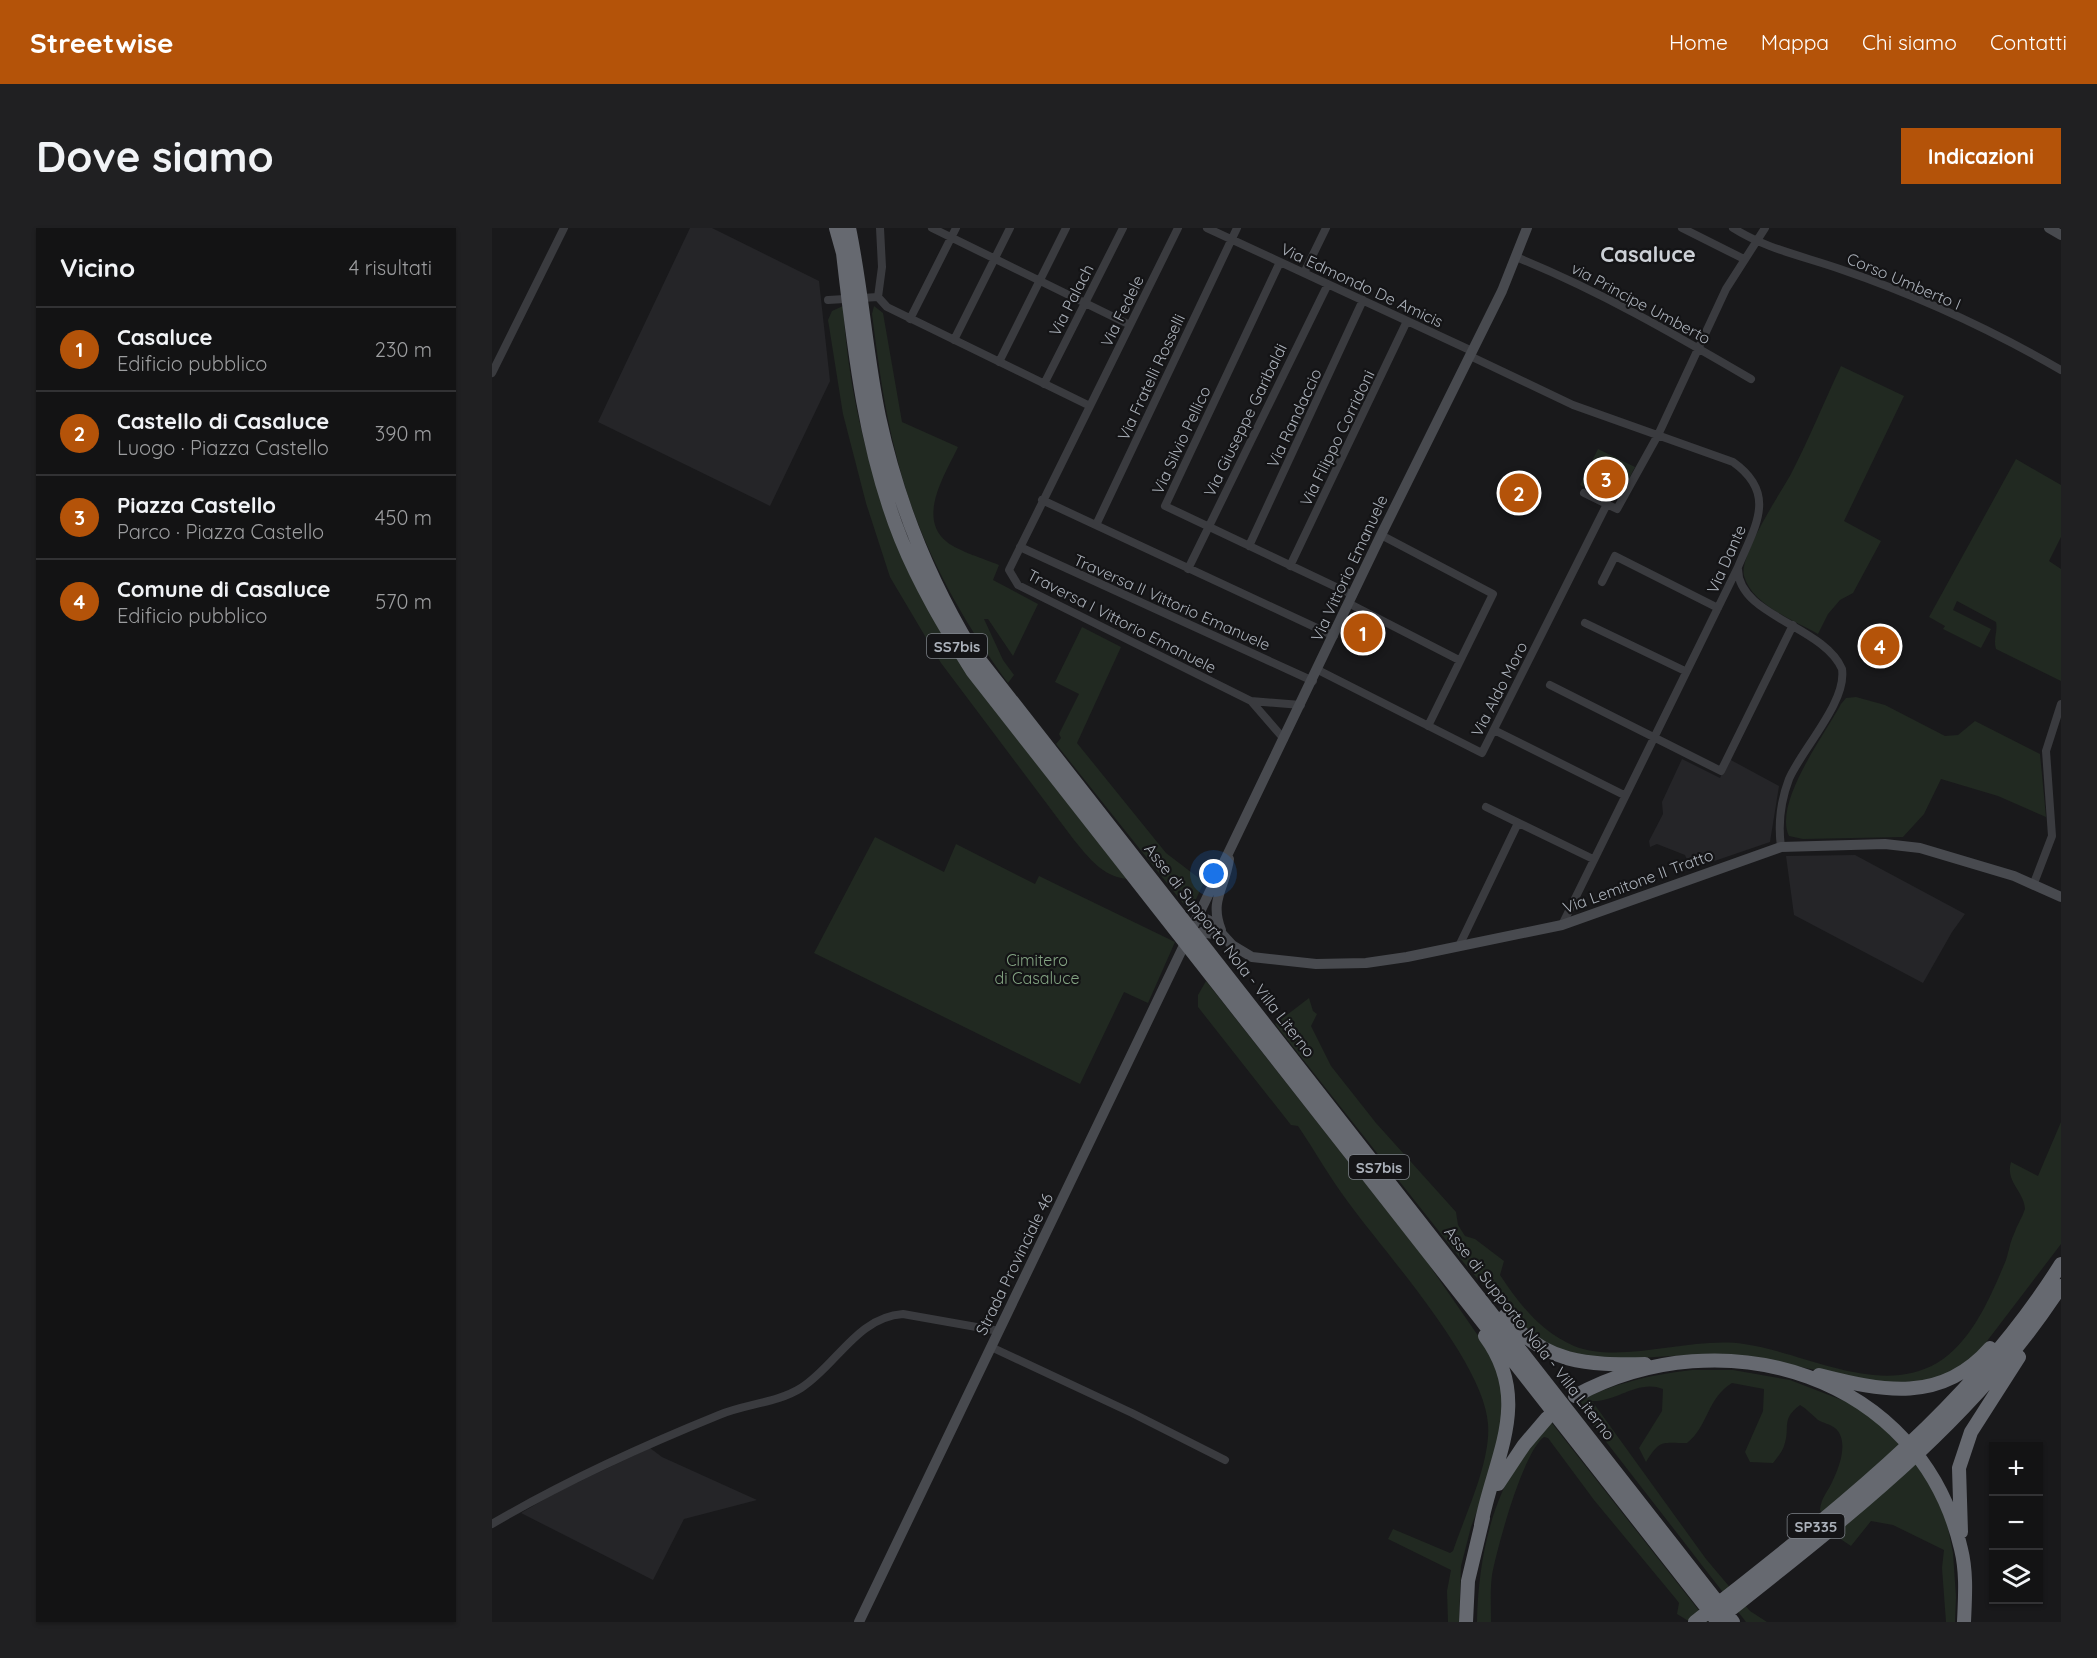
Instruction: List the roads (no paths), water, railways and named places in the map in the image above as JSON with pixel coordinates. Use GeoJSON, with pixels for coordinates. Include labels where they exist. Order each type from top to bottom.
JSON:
{"type":"FeatureCollection","features":[{"type":"Feature","properties":{"kind":"highway","name":"Asse di Supporto Nola - Villa Literno"},"geometry":{"type":"LineString","coordinates":[[836,228],[852,280]]}},
{"type":"Feature","properties":{"kind":"highway","name":"Asse di Supporto Nola - Villa Literno"},"geometry":{"type":"LineString","coordinates":[[849,228],[852,280],[858,316],[893,475],[908,522],[946,608],[998,685],[1175,907],[1210,961],[1468,1305],[1502,1344],[1716,1622]]}},
{"type":"Feature","properties":{"kind":"highway","name":"Asse di Supporto Nola - Villa Literno"},"geometry":{"type":"LineString","coordinates":[[858,316],[867,422],[881,480],[901,538],[940,620],[980,681],[1170,922],[1210,961],[1467,1279],[1733,1622]]}},
{"type":"Feature","properties":{"kind":"highway","name":"SP335"},"geometry":{"type":"LineString","coordinates":[[1695,1622],[1937,1428],[2044,1290],[2061,1264]]}},
{"type":"Feature","properties":{"kind":"highway"},"geometry":{"type":"LineString","coordinates":[[1467,1279],[1489,1295],[1513,1324],[1530,1339],[1556,1356],[1586,1364],[1743,1361],[1794,1372],[1814,1373],[1858,1386],[1886,1390],[1914,1389],[1956,1376],[1981,1359],[2044,1290]]}},
{"type":"Feature","properties":{"kind":"highway"},"geometry":{"type":"LineString","coordinates":[[1964,1622],[1966,1588],[1962,1552],[1959,1468],[1971,1432],[2001,1381],[2031,1339],[2061,1287]]}},
{"type":"Feature","properties":{"kind":"highway","name":"SP335"},"geometry":{"type":"LineString","coordinates":[[1716,1622],[1852,1512],[2008,1357],[2061,1287]]}},
{"type":"Feature","properties":{"kind":"highway"},"geometry":{"type":"LineString","coordinates":[[1466,1622],[1468,1581],[1487,1494],[1508,1430],[1509,1401],[1501,1366],[1493,1346],[1474,1321],[1468,1305]]}},
{"type":"Feature","properties":{"kind":"highway"},"geometry":{"type":"LineString","coordinates":[[1575,1396],[1623,1375],[1668,1363]]}},
{"type":"Feature","properties":{"kind":"highway"},"geometry":{"type":"LineString","coordinates":[[1794,1372],[1865,1405],[1903,1436],[1937,1484],[1962,1552]]}},
{"type":"Feature","properties":{"kind":"highway"},"geometry":{"type":"LineString","coordinates":[[1481,1525],[1504,1473],[1546,1418]]}},
{"type":"Feature","properties":{"kind":"street"},"geometry":{"type":"LineString","coordinates":[[492,373],[564,228]]}},
{"type":"Feature","properties":{"kind":"street"},"geometry":{"type":"LineString","coordinates":[[880,228],[882,267],[878,297],[887,307],[1090,406]]}},
{"type":"Feature","properties":{"kind":"street"},"geometry":{"type":"LineString","coordinates":[[932,228],[1130,326]]}},
{"type":"Feature","properties":{"kind":"street"},"geometry":{"type":"LineString","coordinates":[[910,319],[956,228]]}},
{"type":"Feature","properties":{"kind":"street"},"geometry":{"type":"LineString","coordinates":[[954,340],[1010,228]]}},
{"type":"Feature","properties":{"kind":"street"},"geometry":{"type":"LineString","coordinates":[[999,362],[1066,228]]}},
{"type":"Feature","properties":{"kind":"street","name":"Via Palach"},"geometry":{"type":"LineString","coordinates":[[1044,384],[1123,228]]}},
{"type":"Feature","properties":{"kind":"street","name":"Via Fedele"},"geometry":{"type":"LineString","coordinates":[[1020,547],[1178,228]]}},
{"type":"Feature","properties":{"kind":"street","name":"Via Edmondo De Amicis"},"geometry":{"type":"LineString","coordinates":[[1207,228],[1471,353]]}},
{"type":"Feature","properties":{"kind":"street","name":"Via Fratelli Rosselli"},"geometry":{"type":"LineString","coordinates":[[1096,525],[1237,228]]}},
{"type":"Feature","properties":{"kind":"street"},"geometry":{"type":"LineString","coordinates":[[1304,273],[1326,228]]}},
{"type":"Feature","properties":{"kind":"street","name":"Via Vittorio Emanuele"},"geometry":{"type":"LineString","coordinates":[[1196,919],[1471,353],[1527,228]]}},
{"type":"Feature","properties":{"kind":"street"},"geometry":{"type":"LineString","coordinates":[[1682,228],[1744,259]]}},
{"type":"Feature","properties":{"kind":"street","name":"Corso Umberto I"},"geometry":{"type":"LineString","coordinates":[[1733,228],[1775,249],[1840,269],[1924,302],[2027,350],[2061,370]]}},
{"type":"Feature","properties":{"kind":"street"},"geometry":{"type":"LineString","coordinates":[[1584,493],[1617,509],[1658,435],[1726,289],[1744,259],[1759,241],[1765,228]]}},
{"type":"Feature","properties":{"kind":"street"},"geometry":{"type":"LineString","coordinates":[[2049,228],[2061,235]]}},
{"type":"Feature","properties":{"kind":"street","name":"via Principe Umberto"},"geometry":{"type":"LineString","coordinates":[[1515,257],[1561,275],[1751,379]]}},
{"type":"Feature","properties":{"kind":"street","name":"Via Silvio Pellico"},"geometry":{"type":"LineString","coordinates":[[1280,262],[1165,506],[1290,566],[1459,660]]}},
{"type":"Feature","properties":{"kind":"street","name":"Via Giuseppe Garibaldi"},"geometry":{"type":"LineString","coordinates":[[1188,569],[1328,284]]}},
{"type":"Feature","properties":{"kind":"street"},"geometry":{"type":"LineString","coordinates":[[828,300],[878,297]]}},
{"type":"Feature","properties":{"kind":"street","name":"Via Randaccio"},"geometry":{"type":"LineString","coordinates":[[1249,546],[1363,300]]}},
{"type":"Feature","properties":{"kind":"street","name":"Via Filippo Corridoni"},"geometry":{"type":"LineString","coordinates":[[1290,566],[1407,321]]}},
{"type":"Feature","properties":{"kind":"street","name":"Via Dante"},"geometry":{"type":"LineString","coordinates":[[1471,353],[1573,405],[1725,458],[1741,468],[1752,480],[1760,497],[1760,510],[1738,567],[1562,924]]}},
{"type":"Feature","properties":{"kind":"street"},"geometry":{"type":"LineString","coordinates":[[1042,500],[1334,636]]}},
{"type":"Feature","properties":{"kind":"street","name":"Via Aldo Moro"},"geometry":{"type":"LineString","coordinates":[[1315,675],[1482,753],[1607,504]]}},
{"type":"Feature","properties":{"kind":"street"},"geometry":{"type":"LineString","coordinates":[[1381,535],[1493,594],[1428,726]]}},
{"type":"Feature","properties":{"kind":"street","name":"Traversa II Vittorio Emanuele"},"geometry":{"type":"LineString","coordinates":[[1020,547],[1315,675]]}},
{"type":"Feature","properties":{"kind":"street","name":"Traversa I Vittorio Emanuele"},"geometry":{"type":"LineString","coordinates":[[1020,547],[1009,570],[1018,585],[1251,701],[1301,705]]}},
{"type":"Feature","properties":{"kind":"street"},"geometry":{"type":"LineString","coordinates":[[1602,582],[1615,556],[1718,608]]}},
{"type":"Feature","properties":{"kind":"street"},"geometry":{"type":"LineString","coordinates":[[1738,567],[1740,582],[1749,596],[1762,607],[1825,645],[1840,663],[1843,675],[1834,701],[1789,781],[1781,814],[1781,847]]}},
{"type":"Feature","properties":{"kind":"street"},"geometry":{"type":"LineString","coordinates":[[1585,623],[1685,671]]}},
{"type":"Feature","properties":{"kind":"street"},"geometry":{"type":"LineString","coordinates":[[1550,685],[1721,771],[1793,625]]}},
{"type":"Feature","properties":{"kind":"street","name":"Traversa I Vittorio Emanuele"},"geometry":{"type":"LineString","coordinates":[[1251,701],[1284,739]]}},
{"type":"Feature","properties":{"kind":"street"},"geometry":{"type":"LineString","coordinates":[[2034,883],[2052,836],[2046,751],[2061,704]]}},
{"type":"Feature","properties":{"kind":"street"},"geometry":{"type":"LineString","coordinates":[[1494,730],[1624,795]]}},
{"type":"Feature","properties":{"kind":"street"},"geometry":{"type":"LineString","coordinates":[[1486,807],[1593,860]]}},
{"type":"Feature","properties":{"kind":"street"},"geometry":{"type":"LineString","coordinates":[[1459,946],[1518,823]]}},
{"type":"Feature","properties":{"kind":"street","name":"Via Lemitone II Tratto"},"geometry":{"type":"LineString","coordinates":[[1196,919],[1205,928],[1224,936],[1232,945],[1252,957],[1316,964],[1366,963],[1562,924],[1781,847],[1901,844],[2034,883],[2061,897]]}},
{"type":"Feature","properties":{"kind":"street"},"geometry":{"type":"LineString","coordinates":[[1224,936],[1216,918],[1215,902],[1227,871],[1228,854]]}},
{"type":"Feature","properties":{"kind":"street","name":"Strada Provinciale 46"},"geometry":{"type":"LineString","coordinates":[[859,1622],[1196,919]]}},
{"type":"Feature","properties":{"kind":"street"},"geometry":{"type":"LineString","coordinates":[[1181,951],[1202,932],[1224,936]]}},
{"type":"Feature","properties":{"kind":"street"},"geometry":{"type":"LineString","coordinates":[[492,1524],[577,1477],[646,1444],[729,1410],[772,1400],[800,1389],[870,1324],[886,1316],[903,1314],[999,1331]]}},
{"type":"Feature","properties":{"kind":"street"},"geometry":{"type":"LineString","coordinates":[[991,1347],[1132,1413],[1225,1460]]}},
{"type":"Feature","properties":{"kind":"place","name":"Piazza Castello"},"geometry":{"type":"Point","coordinates":[1606,479]}},
{"type":"Feature","properties":{"kind":"place","name":"Castello di Casaluce"},"geometry":{"type":"Point","coordinates":[1519,493]}},
{"type":"Feature","properties":{"kind":"place","name":"Casaluce"},"geometry":{"type":"Point","coordinates":[1363,633]}},
{"type":"Feature","properties":{"kind":"place","name":"Comune di Casaluce"},"geometry":{"type":"Point","coordinates":[1880,646]}},
{"type":"Feature","properties":{"kind":"district","name":"Casaluce"},"geometry":{"type":"Point","coordinates":[1648,254]}},
{"type":"Feature","properties":{"kind":"park label","name":"Cimitero di Casaluce"},"geometry":{"type":"Point","coordinates":[1037,969]}}]}
